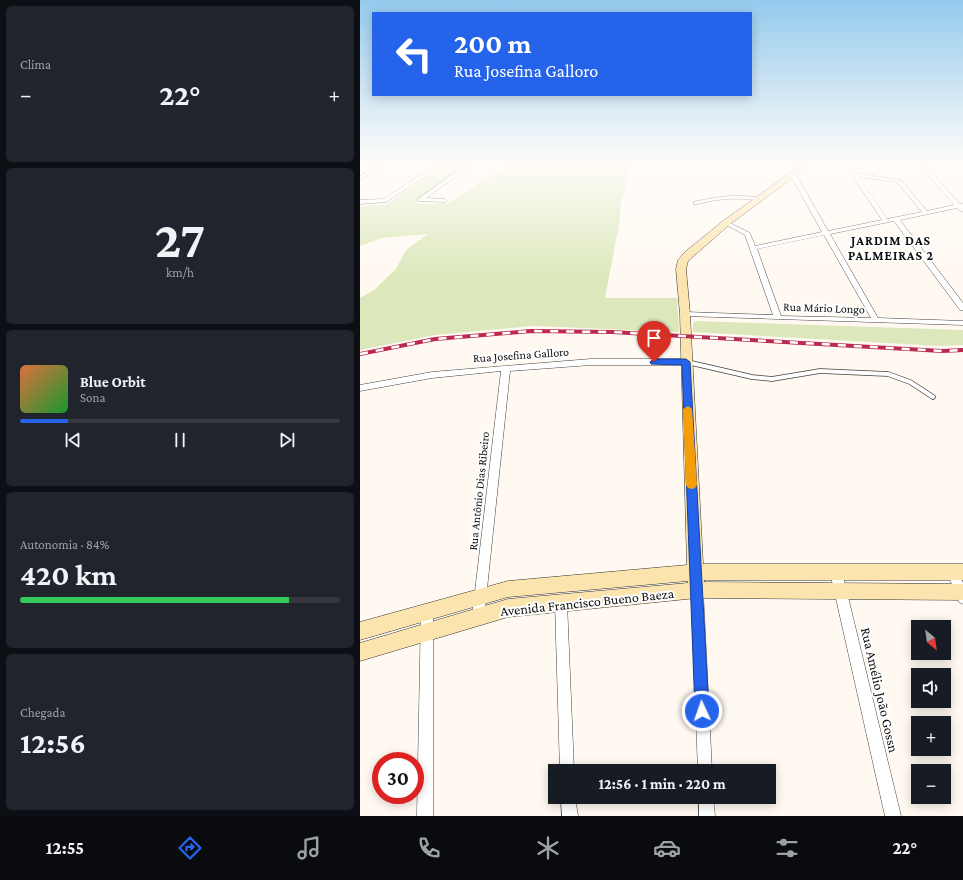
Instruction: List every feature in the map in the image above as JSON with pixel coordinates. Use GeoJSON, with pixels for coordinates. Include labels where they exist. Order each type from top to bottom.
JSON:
{"type":"FeatureCollection","features":[{"type":"Feature","properties":{"kind":"street"},"geometry":{"type":"LineString","coordinates":[[360,202],[385,200]]}},
{"type":"Feature","properties":{"kind":"street"},"geometry":{"type":"LineString","coordinates":[[422,200],[444,201]]}},
{"type":"Feature","properties":{"kind":"street"},"geometry":{"type":"LineString","coordinates":[[705,764],[685,314],[681,269],[683,260],[689,253],[758,200]]}},
{"type":"Feature","properties":{"kind":"street"},"geometry":{"type":"LineString","coordinates":[[808,200],[876,321]]}},
{"type":"Feature","properties":{"kind":"street"},"geometry":{"type":"LineString","coordinates":[[872,200],[886,221]]}},
{"type":"Feature","properties":{"kind":"street"},"geometry":{"type":"LineString","coordinates":[[916,200],[926,213]]}},
{"type":"Feature","properties":{"kind":"street"},"geometry":{"type":"LineString","coordinates":[[753,248],[960,205]]}},
{"type":"Feature","properties":{"kind":"street"},"geometry":{"type":"LineString","coordinates":[[896,219],[963,308]]}},
{"type":"Feature","properties":{"kind":"street"},"geometry":{"type":"LineString","coordinates":[[726,223],[748,234],[778,318]]}},
{"type":"Feature","properties":{"kind":"street","name":"Rua Mário Longo"},"geometry":{"type":"LineString","coordinates":[[685,314],[963,323]]}},
{"type":"Feature","properties":{"kind":"street","name":"Rua Josefina Galloro"},"geometry":{"type":"LineString","coordinates":[[360,388],[432,375],[506,368],[591,362],[686,362]]}},
{"type":"Feature","properties":{"kind":"street","name":"Rua Antônio Dias Ribeiro"},"geometry":{"type":"LineString","coordinates":[[478,617],[506,368]]}},
{"type":"Feature","properties":{"kind":"street","name":"Avenida Francisco Bueno Baeza"},"geometry":{"type":"LineString","coordinates":[[360,631],[508,589],[696,572],[958,572]]}},
{"type":"Feature","properties":{"kind":"street","name":"Rua Amélio João Gossn"},"geometry":{"type":"LineString","coordinates":[[836,572],[893,816]]}},
{"type":"Feature","properties":{"kind":"street"},"geometry":{"type":"LineString","coordinates":[[958,572],[962,594]]}},
{"type":"Feature","properties":{"kind":"street","name":"Avenida Francisco Bueno Baeza"},"geometry":{"type":"LineString","coordinates":[[360,652],[508,608],[697,590],[962,594]]}},
{"type":"Feature","properties":{"kind":"street"},"geometry":{"type":"LineString","coordinates":[[561,603],[567,764]]}},
{"type":"Feature","properties":{"kind":"street"},"geometry":{"type":"LineString","coordinates":[[423,813],[427,612]]}},
{"type":"Feature","properties":{"kind":"street"},"geometry":{"type":"LineString","coordinates":[[569,804],[570,816]]}},
{"type":"Feature","properties":{"kind":"street"},"geometry":{"type":"LineString","coordinates":[[706,804],[707,816]]}},
{"type":"Feature","properties":{"kind":"lane"},"geometry":{"type":"LineString","coordinates":[[695,203],[707,200]]}},
{"type":"Feature","properties":{"kind":"lane"},"geometry":{"type":"LineString","coordinates":[[686,362],[752,377],[772,379],[820,371],[888,374],[910,382],[933,397]]}},
{"type":"Feature","properties":{"kind":"green space"},"geometry":{"type":"Polygon","coordinates":[[[392,200],[418,200],[413,204],[449,203],[453,200],[622,200],[620,219],[605,298],[677,298],[679,332],[533,326],[435,335],[360,350],[360,298],[374,290],[396,269],[406,250],[428,234],[381,238],[360,246],[360,206],[385,205],[392,200]]]}},
{"type":"Feature","properties":{"kind":"green space"},"geometry":{"type":"Polygon","coordinates":[[[696,321],[963,330],[963,345],[940,346],[693,332],[693,323],[696,321]]]}},
{"type":"Feature","properties":{"kind":"railway"},"geometry":{"type":"LineString","coordinates":[[360,354],[435,339],[531,331],[612,332],[942,351],[963,350]]}},
{"type":"Feature","properties":{"kind":"slow traffic"},"geometry":{"type":"LineString","coordinates":[[688,409],[692,485]]}},
{"type":"Feature","properties":{"kind":"district","name":"JARDIM DAS PALMEIRAS 2"},"geometry":{"type":"Point","coordinates":[891,248]}},
{"type":"Feature","properties":{"kind":"route"},"geometry":{"type":"LineString","coordinates":[[654,362],[686,362],[702,711]]}}]}
